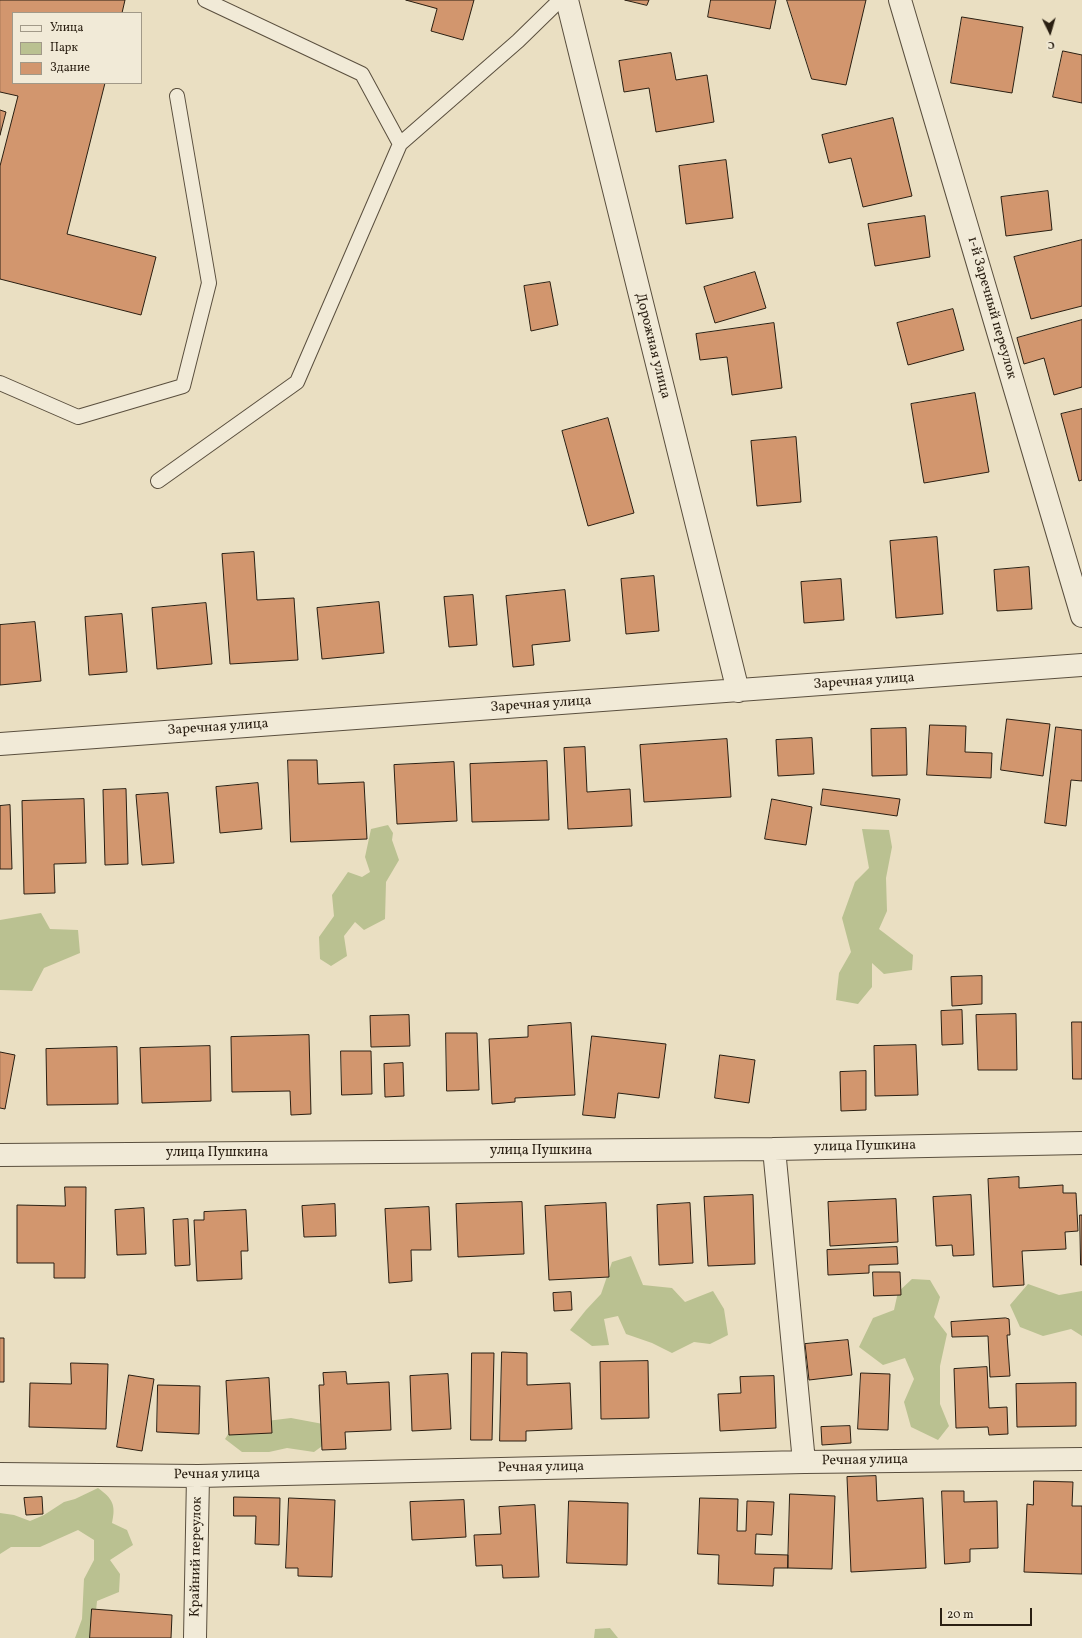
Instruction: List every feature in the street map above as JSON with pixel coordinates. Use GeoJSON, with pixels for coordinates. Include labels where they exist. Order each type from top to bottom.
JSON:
{"type":"FeatureCollection","features":[{"type":"Feature","properties":{"kind":"street","name":"Дорожная улица"},"geometry":{"type":"LineString","coordinates":[[566,0],[738,691]]}},
{"type":"Feature","properties":{"kind":"street","name":"1-й Заречный переулок"},"geometry":{"type":"LineString","coordinates":[[900,0],[1082,616]]}},
{"type":"Feature","properties":{"kind":"street","name":"Заречная улица"},"geometry":{"type":"LineString","coordinates":[[0,744],[1082,665]]}},
{"type":"Feature","properties":{"kind":"street","name":"улица Пушкина"},"geometry":{"type":"LineString","coordinates":[[0,1155],[774,1149],[1082,1143]]}},
{"type":"Feature","properties":{"kind":"street"},"geometry":{"type":"LineString","coordinates":[[774,1149],[804,1462]]}},
{"type":"Feature","properties":{"kind":"street","name":"Речная улица"},"geometry":{"type":"LineString","coordinates":[[0,1474],[198,1476],[804,1462],[1082,1459]]}},
{"type":"Feature","properties":{"kind":"street","name":"Крайний переулок"},"geometry":{"type":"LineString","coordinates":[[196,1638],[198,1476]]}},
{"type":"Feature","properties":{"kind":"lane"},"geometry":{"type":"LineString","coordinates":[[205,0],[362,74],[400,144]]}},
{"type":"Feature","properties":{"kind":"lane"},"geometry":{"type":"LineString","coordinates":[[158,481],[297,382],[400,144],[518,41],[560,0]]}},
{"type":"Feature","properties":{"kind":"lane"},"geometry":{"type":"LineString","coordinates":[[0,383],[78,417],[183,386],[210,283],[177,96]]}},
{"type":"Feature","properties":{"kind":"green space"},"geometry":{"type":"Polygon","coordinates":[[[388,825],[393,833],[392,840],[399,860],[386,882],[385,919],[364,930],[355,922],[344,936],[347,956],[331,966],[320,959],[319,937],[334,916],[332,895],[348,872],[362,877],[370,872],[365,857],[371,829],[388,825]]]}},
{"type":"Feature","properties":{"kind":"green space"},"geometry":{"type":"Polygon","coordinates":[[[862,829],[889,830],[892,847],[886,878],[887,911],[879,929],[913,955],[912,970],[884,974],[872,963],[872,987],[858,1004],[836,1000],[839,973],[851,952],[842,918],[855,882],[869,868],[862,829]]]}},
{"type":"Feature","properties":{"kind":"green space"},"geometry":{"type":"Polygon","coordinates":[[[41,913],[50,929],[78,930],[80,953],[44,968],[32,991],[0,990],[0,920],[41,913]]]}},
{"type":"Feature","properties":{"kind":"green space"},"geometry":{"type":"Polygon","coordinates":[[[631,1256],[643,1285],[672,1288],[685,1302],[713,1291],[724,1309],[728,1335],[710,1344],[694,1342],[672,1353],[652,1343],[626,1334],[618,1316],[604,1319],[609,1345],[592,1346],[570,1330],[601,1294],[612,1262],[631,1256]]]}},
{"type":"Feature","properties":{"kind":"green space"},"geometry":{"type":"Polygon","coordinates":[[[912,1279],[930,1280],[940,1297],[934,1317],[947,1334],[940,1366],[940,1404],[949,1426],[938,1440],[911,1427],[904,1402],[914,1379],[905,1358],[883,1365],[859,1347],[873,1318],[894,1310],[898,1292],[912,1279]]]}},
{"type":"Feature","properties":{"kind":"green space"},"geometry":{"type":"Polygon","coordinates":[[[1028,1284],[1059,1295],[1082,1291],[1082,1336],[1071,1329],[1043,1336],[1020,1327],[1010,1305],[1028,1284]]]}},
{"type":"Feature","properties":{"kind":"green space"},"geometry":{"type":"Polygon","coordinates":[[[291,1418],[323,1424],[325,1444],[314,1452],[287,1448],[269,1452],[242,1452],[225,1439],[234,1425],[291,1418]]]}},
{"type":"Feature","properties":{"kind":"green space"},"geometry":{"type":"Polygon","coordinates":[[[98,1488],[110,1499],[112,1503],[114,1511],[112,1523],[127,1530],[133,1545],[110,1560],[120,1574],[119,1592],[97,1601],[94,1631],[90,1638],[75,1638],[82,1619],[84,1579],[94,1560],[94,1540],[78,1530],[40,1547],[11,1547],[0,1554],[0,1513],[14,1515],[30,1521],[44,1515],[64,1502],[75,1499],[98,1488]]]}},
{"type":"Feature","properties":{"kind":"green space"},"geometry":{"type":"Polygon","coordinates":[[[610,1628],[618,1638],[594,1638],[595,1629],[610,1628]]]}},
{"type":"Feature","properties":{"kind":"building"},"geometry":{"type":"Polygon","coordinates":[[[0,0],[125,0],[122,12],[12,12],[12,84],[105,84],[67,234],[156,257],[141,315],[0,279],[0,166],[18,96],[0,92],[0,0]]]}},
{"type":"Feature","properties":{"kind":"building"},"geometry":{"type":"Polygon","coordinates":[[[406,0],[474,0],[463,40],[431,31],[437,9],[406,0]]]}},
{"type":"Feature","properties":{"kind":"building"},"geometry":{"type":"Polygon","coordinates":[[[625,0],[649,0],[647,5],[625,0]]]}},
{"type":"Feature","properties":{"kind":"building"},"geometry":{"type":"Polygon","coordinates":[[[711,0],[776,0],[770,29],[708,17],[711,0]]]}},
{"type":"Feature","properties":{"kind":"building"},"geometry":{"type":"Polygon","coordinates":[[[787,0],[866,0],[846,85],[812,79],[787,0]]]}},
{"type":"Feature","properties":{"kind":"building"},"geometry":{"type":"Polygon","coordinates":[[[962,17],[1023,27],[1012,93],[951,83],[962,17]]]}},
{"type":"Feature","properties":{"kind":"building"},"geometry":{"type":"Polygon","coordinates":[[[1063,51],[1082,55],[1082,103],[1053,97],[1063,51]]]}},
{"type":"Feature","properties":{"kind":"building"},"geometry":{"type":"Polygon","coordinates":[[[671,53],[676,80],[707,75],[714,122],[656,132],[649,88],[624,92],[619,61],[671,53]]]}},
{"type":"Feature","properties":{"kind":"building"},"geometry":{"type":"Polygon","coordinates":[[[0,110],[6,112],[0,135],[0,110]]]}},
{"type":"Feature","properties":{"kind":"building"},"geometry":{"type":"Polygon","coordinates":[[[893,118],[912,196],[863,207],[851,158],[829,163],[822,135],[893,118]]]}},
{"type":"Feature","properties":{"kind":"building"},"geometry":{"type":"Polygon","coordinates":[[[726,160],[733,218],[686,224],[679,166],[726,160]]]}},
{"type":"Feature","properties":{"kind":"building"},"geometry":{"type":"Polygon","coordinates":[[[1048,191],[1052,230],[1006,236],[1001,197],[1048,191]]]}},
{"type":"Feature","properties":{"kind":"building"},"geometry":{"type":"Polygon","coordinates":[[[925,216],[930,257],[875,266],[868,224],[925,216]]]}},
{"type":"Feature","properties":{"kind":"building"},"geometry":{"type":"Polygon","coordinates":[[[1082,240],[1082,306],[1031,319],[1014,257],[1082,240]]]}},
{"type":"Feature","properties":{"kind":"building"},"geometry":{"type":"Polygon","coordinates":[[[755,272],[766,308],[715,323],[704,287],[755,272]]]}},
{"type":"Feature","properties":{"kind":"building"},"geometry":{"type":"Polygon","coordinates":[[[550,282],[558,325],[531,331],[524,286],[550,282]]]}},
{"type":"Feature","properties":{"kind":"building"},"geometry":{"type":"Polygon","coordinates":[[[953,309],[964,350],[908,365],[897,323],[953,309]]]}},
{"type":"Feature","properties":{"kind":"building"},"geometry":{"type":"Polygon","coordinates":[[[1082,320],[1082,387],[1054,395],[1044,358],[1024,364],[1017,338],[1082,320]]]}},
{"type":"Feature","properties":{"kind":"building"},"geometry":{"type":"Polygon","coordinates":[[[774,323],[782,388],[732,395],[727,357],[700,360],[696,334],[774,323]]]}},
{"type":"Feature","properties":{"kind":"building"},"geometry":{"type":"Polygon","coordinates":[[[975,393],[989,472],[924,483],[911,404],[975,393]]]}},
{"type":"Feature","properties":{"kind":"building"},"geometry":{"type":"Polygon","coordinates":[[[1082,409],[1082,480],[1079,481],[1061,414],[1082,409]]]}},
{"type":"Feature","properties":{"kind":"building"},"geometry":{"type":"Polygon","coordinates":[[[608,418],[634,513],[588,526],[562,431],[608,418]]]}},
{"type":"Feature","properties":{"kind":"building"},"geometry":{"type":"Polygon","coordinates":[[[796,437],[801,502],[757,506],[751,441],[796,437]]]}},
{"type":"Feature","properties":{"kind":"building"},"geometry":{"type":"Polygon","coordinates":[[[937,537],[943,614],[896,618],[890,541],[937,537]]]}},
{"type":"Feature","properties":{"kind":"building"},"geometry":{"type":"Polygon","coordinates":[[[254,552],[257,600],[294,598],[298,660],[230,664],[222,554],[254,552]]]}},
{"type":"Feature","properties":{"kind":"building"},"geometry":{"type":"Polygon","coordinates":[[[1029,567],[1032,609],[997,611],[994,570],[1029,567]]]}},
{"type":"Feature","properties":{"kind":"building"},"geometry":{"type":"Polygon","coordinates":[[[654,576],[659,631],[626,634],[621,579],[654,576]]]}},
{"type":"Feature","properties":{"kind":"building"},"geometry":{"type":"Polygon","coordinates":[[[841,579],[844,620],[804,623],[801,582],[841,579]]]}},
{"type":"Feature","properties":{"kind":"building"},"geometry":{"type":"Polygon","coordinates":[[[565,590],[570,641],[532,645],[534,665],[513,667],[506,596],[565,590]]]}},
{"type":"Feature","properties":{"kind":"building"},"geometry":{"type":"Polygon","coordinates":[[[473,595],[477,645],[449,647],[444,597],[473,595]]]}},
{"type":"Feature","properties":{"kind":"building"},"geometry":{"type":"Polygon","coordinates":[[[379,602],[384,653],[322,659],[317,608],[379,602]]]}},
{"type":"Feature","properties":{"kind":"building"},"geometry":{"type":"Polygon","coordinates":[[[206,603],[212,664],[157,669],[152,608],[206,603]]]}},
{"type":"Feature","properties":{"kind":"building"},"geometry":{"type":"Polygon","coordinates":[[[122,614],[127,672],[89,675],[85,617],[122,614]]]}},
{"type":"Feature","properties":{"kind":"building"},"geometry":{"type":"Polygon","coordinates":[[[35,622],[41,681],[0,685],[0,625],[35,622]]]}},
{"type":"Feature","properties":{"kind":"building"},"geometry":{"type":"Polygon","coordinates":[[[1007,719],[1050,724],[1043,776],[1001,770],[1007,719]]]}},
{"type":"Feature","properties":{"kind":"building"},"geometry":{"type":"Polygon","coordinates":[[[930,725],[966,726],[965,752],[992,753],[991,778],[927,775],[930,725]]]}},
{"type":"Feature","properties":{"kind":"building"},"geometry":{"type":"Polygon","coordinates":[[[1056,727],[1082,730],[1082,781],[1071,780],[1066,826],[1045,823],[1056,727]]]}},
{"type":"Feature","properties":{"kind":"building"},"geometry":{"type":"Polygon","coordinates":[[[906,728],[907,775],[872,776],[871,729],[906,728]]]}},
{"type":"Feature","properties":{"kind":"building"},"geometry":{"type":"Polygon","coordinates":[[[812,738],[814,774],[778,776],[776,740],[812,738]]]}},
{"type":"Feature","properties":{"kind":"building"},"geometry":{"type":"Polygon","coordinates":[[[727,739],[731,797],[644,802],[640,745],[727,739]]]}},
{"type":"Feature","properties":{"kind":"building"},"geometry":{"type":"Polygon","coordinates":[[[585,747],[587,792],[630,789],[632,826],[568,829],[564,748],[585,747]]]}},
{"type":"Feature","properties":{"kind":"building"},"geometry":{"type":"Polygon","coordinates":[[[288,760],[317,760],[318,784],[364,782],[367,839],[291,842],[288,760]]]}},
{"type":"Feature","properties":{"kind":"building"},"geometry":{"type":"Polygon","coordinates":[[[547,761],[549,820],[472,822],[470,764],[547,761]]]}},
{"type":"Feature","properties":{"kind":"building"},"geometry":{"type":"Polygon","coordinates":[[[454,762],[457,821],[397,824],[394,765],[454,762]]]}},
{"type":"Feature","properties":{"kind":"building"},"geometry":{"type":"Polygon","coordinates":[[[258,783],[262,829],[220,833],[216,787],[258,783]]]}},
{"type":"Feature","properties":{"kind":"building"},"geometry":{"type":"Polygon","coordinates":[[[126,789],[128,864],[105,865],[103,790],[126,789]]]}},
{"type":"Feature","properties":{"kind":"building"},"geometry":{"type":"Polygon","coordinates":[[[823,789],[900,799],[897,816],[821,805],[823,789]]]}},
{"type":"Feature","properties":{"kind":"building"},"geometry":{"type":"Polygon","coordinates":[[[168,793],[174,863],[142,865],[136,795],[168,793]]]}},
{"type":"Feature","properties":{"kind":"building"},"geometry":{"type":"Polygon","coordinates":[[[84,799],[86,863],[54,864],[55,893],[24,894],[22,801],[84,799]]]}},
{"type":"Feature","properties":{"kind":"building"},"geometry":{"type":"Polygon","coordinates":[[[772,799],[812,807],[806,845],[765,839],[772,799]]]}},
{"type":"Feature","properties":{"kind":"building"},"geometry":{"type":"Polygon","coordinates":[[[10,805],[12,869],[0,869],[0,806],[10,805]]]}},
{"type":"Feature","properties":{"kind":"building"},"geometry":{"type":"Polygon","coordinates":[[[982,976],[982,1004],[952,1006],[951,977],[982,976]]]}},
{"type":"Feature","properties":{"kind":"building"},"geometry":{"type":"Polygon","coordinates":[[[962,1010],[963,1044],[942,1045],[941,1011],[962,1010]]]}},
{"type":"Feature","properties":{"kind":"building"},"geometry":{"type":"Polygon","coordinates":[[[1016,1014],[1017,1070],[978,1070],[976,1015],[1016,1014]]]}},
{"type":"Feature","properties":{"kind":"building"},"geometry":{"type":"Polygon","coordinates":[[[409,1015],[410,1046],[371,1047],[370,1016],[409,1015]]]}},
{"type":"Feature","properties":{"kind":"building"},"geometry":{"type":"Polygon","coordinates":[[[1072,1022],[1082,1022],[1082,1079],[1073,1079],[1072,1022]]]}},
{"type":"Feature","properties":{"kind":"building"},"geometry":{"type":"Polygon","coordinates":[[[571,1023],[575,1095],[515,1098],[515,1102],[492,1104],[489,1039],[528,1037],[528,1026],[571,1023]]]}},
{"type":"Feature","properties":{"kind":"building"},"geometry":{"type":"Polygon","coordinates":[[[446,1033],[477,1033],[479,1090],[447,1091],[446,1033]]]}},
{"type":"Feature","properties":{"kind":"building"},"geometry":{"type":"Polygon","coordinates":[[[309,1035],[311,1114],[291,1115],[290,1091],[232,1092],[231,1037],[309,1035]]]}},
{"type":"Feature","properties":{"kind":"building"},"geometry":{"type":"Polygon","coordinates":[[[592,1036],[666,1044],[659,1098],[618,1093],[615,1118],[583,1115],[592,1036]]]}},
{"type":"Feature","properties":{"kind":"building"},"geometry":{"type":"Polygon","coordinates":[[[916,1045],[918,1095],[875,1096],[874,1046],[916,1045]]]}},
{"type":"Feature","properties":{"kind":"building"},"geometry":{"type":"Polygon","coordinates":[[[210,1046],[211,1101],[142,1103],[140,1048],[210,1046]]]}},
{"type":"Feature","properties":{"kind":"building"},"geometry":{"type":"Polygon","coordinates":[[[117,1047],[118,1104],[47,1105],[46,1049],[117,1047]]]}},
{"type":"Feature","properties":{"kind":"building"},"geometry":{"type":"Polygon","coordinates":[[[341,1051],[371,1051],[372,1094],[342,1095],[341,1051]]]}},
{"type":"Feature","properties":{"kind":"building"},"geometry":{"type":"Polygon","coordinates":[[[0,1052],[15,1055],[5,1109],[0,1108],[0,1052]]]}},
{"type":"Feature","properties":{"kind":"building"},"geometry":{"type":"Polygon","coordinates":[[[720,1055],[755,1060],[749,1103],[715,1098],[720,1055]]]}},
{"type":"Feature","properties":{"kind":"building"},"geometry":{"type":"Polygon","coordinates":[[[403,1063],[404,1096],[385,1097],[384,1064],[403,1063]]]}},
{"type":"Feature","properties":{"kind":"building"},"geometry":{"type":"Polygon","coordinates":[[[866,1071],[866,1110],[841,1111],[840,1072],[866,1071]]]}},
{"type":"Feature","properties":{"kind":"building"},"geometry":{"type":"Polygon","coordinates":[[[1019,1177],[1019,1188],[1063,1185],[1063,1193],[1076,1193],[1078,1231],[1065,1232],[1066,1249],[1022,1251],[1024,1285],[993,1287],[988,1179],[1019,1177]]]}},
{"type":"Feature","properties":{"kind":"building"},"geometry":{"type":"Polygon","coordinates":[[[65,1187],[86,1187],[85,1278],[54,1278],[54,1263],[17,1263],[17,1205],[65,1206],[65,1187]]]}},
{"type":"Feature","properties":{"kind":"building"},"geometry":{"type":"Polygon","coordinates":[[[753,1195],[755,1264],[708,1266],[704,1197],[753,1195]]]}},
{"type":"Feature","properties":{"kind":"building"},"geometry":{"type":"Polygon","coordinates":[[[971,1195],[974,1255],[953,1256],[952,1245],[936,1246],[933,1197],[971,1195]]]}},
{"type":"Feature","properties":{"kind":"building"},"geometry":{"type":"Polygon","coordinates":[[[896,1199],[898,1242],[830,1246],[828,1202],[896,1199]]]}},
{"type":"Feature","properties":{"kind":"building"},"geometry":{"type":"Polygon","coordinates":[[[522,1202],[524,1254],[458,1257],[456,1204],[522,1202]]]}},
{"type":"Feature","properties":{"kind":"building"},"geometry":{"type":"Polygon","coordinates":[[[606,1203],[609,1277],[549,1280],[545,1206],[606,1203]]]}},
{"type":"Feature","properties":{"kind":"building"},"geometry":{"type":"Polygon","coordinates":[[[690,1203],[693,1263],[659,1265],[657,1205],[690,1203]]]}},
{"type":"Feature","properties":{"kind":"building"},"geometry":{"type":"Polygon","coordinates":[[[335,1204],[336,1236],[304,1237],[302,1206],[335,1204]]]}},
{"type":"Feature","properties":{"kind":"building"},"geometry":{"type":"Polygon","coordinates":[[[429,1207],[431,1250],[411,1250],[412,1281],[389,1283],[385,1209],[429,1207]]]}},
{"type":"Feature","properties":{"kind":"building"},"geometry":{"type":"Polygon","coordinates":[[[144,1208],[146,1254],[117,1255],[115,1210],[144,1208]]]}},
{"type":"Feature","properties":{"kind":"building"},"geometry":{"type":"Polygon","coordinates":[[[246,1210],[248,1251],[241,1251],[242,1279],[197,1281],[194,1220],[204,1220],[204,1212],[246,1210]]]}},
{"type":"Feature","properties":{"kind":"building"},"geometry":{"type":"Polygon","coordinates":[[[1080,1215],[1082,1215],[1082,1265],[1081,1265],[1080,1215]]]}},
{"type":"Feature","properties":{"kind":"building"},"geometry":{"type":"Polygon","coordinates":[[[188,1219],[190,1265],[175,1266],[173,1220],[188,1219]]]}},
{"type":"Feature","properties":{"kind":"building"},"geometry":{"type":"Polygon","coordinates":[[[897,1247],[898,1264],[869,1265],[869,1273],[828,1275],[827,1250],[897,1247]]]}},
{"type":"Feature","properties":{"kind":"building"},"geometry":{"type":"Polygon","coordinates":[[[873,1272],[900,1272],[901,1295],[874,1296],[873,1272]]]}},
{"type":"Feature","properties":{"kind":"building"},"geometry":{"type":"Polygon","coordinates":[[[571,1292],[572,1310],[554,1311],[553,1293],[571,1292]]]}},
{"type":"Feature","properties":{"kind":"building"},"geometry":{"type":"Polygon","coordinates":[[[1009,1319],[1010,1335],[1007,1335],[1010,1376],[990,1377],[988,1336],[952,1337],[951,1322],[1009,1319]]]}},
{"type":"Feature","properties":{"kind":"building"},"geometry":{"type":"Polygon","coordinates":[[[0,1338],[4,1338],[4,1382],[0,1382],[0,1338]]]}},
{"type":"Feature","properties":{"kind":"building"},"geometry":{"type":"Polygon","coordinates":[[[848,1340],[852,1375],[809,1380],[805,1344],[848,1340]]]}},
{"type":"Feature","properties":{"kind":"building"},"geometry":{"type":"Polygon","coordinates":[[[502,1352],[527,1353],[527,1385],[570,1383],[572,1429],[526,1431],[526,1441],[500,1441],[502,1352]]]}},
{"type":"Feature","properties":{"kind":"building"},"geometry":{"type":"Polygon","coordinates":[[[472,1353],[494,1353],[492,1440],[471,1440],[472,1353]]]}},
{"type":"Feature","properties":{"kind":"building"},"geometry":{"type":"Polygon","coordinates":[[[648,1361],[649,1418],[601,1419],[600,1362],[648,1361]]]}},
{"type":"Feature","properties":{"kind":"building"},"geometry":{"type":"Polygon","coordinates":[[[71,1363],[108,1364],[106,1429],[29,1427],[30,1383],[71,1384],[71,1363]]]}},
{"type":"Feature","properties":{"kind":"building"},"geometry":{"type":"Polygon","coordinates":[[[987,1367],[989,1408],[1007,1407],[1008,1434],[989,1435],[988,1427],[956,1428],[954,1369],[987,1367]]]}},
{"type":"Feature","properties":{"kind":"building"},"geometry":{"type":"Polygon","coordinates":[[[346,1372],[347,1384],[389,1382],[391,1430],[345,1432],[346,1449],[322,1450],[319,1385],[324,1385],[323,1373],[346,1372]]]}},
{"type":"Feature","properties":{"kind":"building"},"geometry":{"type":"Polygon","coordinates":[[[861,1373],[890,1374],[888,1430],[858,1429],[861,1373]]]}},
{"type":"Feature","properties":{"kind":"building"},"geometry":{"type":"Polygon","coordinates":[[[448,1374],[451,1429],[412,1431],[410,1376],[448,1374]]]}},
{"type":"Feature","properties":{"kind":"building"},"geometry":{"type":"Polygon","coordinates":[[[129,1375],[154,1379],[142,1451],[117,1447],[129,1375]]]}},
{"type":"Feature","properties":{"kind":"building"},"geometry":{"type":"Polygon","coordinates":[[[774,1376],[776,1428],[720,1431],[718,1394],[741,1393],[740,1377],[774,1376]]]}},
{"type":"Feature","properties":{"kind":"building"},"geometry":{"type":"Polygon","coordinates":[[[269,1378],[272,1433],[229,1435],[226,1381],[269,1378]]]}},
{"type":"Feature","properties":{"kind":"building"},"geometry":{"type":"Polygon","coordinates":[[[1076,1383],[1076,1426],[1017,1427],[1016,1384],[1076,1383]]]}},
{"type":"Feature","properties":{"kind":"building"},"geometry":{"type":"Polygon","coordinates":[[[158,1385],[200,1386],[199,1434],[157,1432],[158,1385]]]}},
{"type":"Feature","properties":{"kind":"building"},"geometry":{"type":"Polygon","coordinates":[[[850,1426],[851,1443],[822,1445],[821,1427],[850,1426]]]}},
{"type":"Feature","properties":{"kind":"building"},"geometry":{"type":"Polygon","coordinates":[[[876,1476],[877,1501],[923,1498],[926,1568],[851,1572],[847,1477],[876,1476]]]}},
{"type":"Feature","properties":{"kind":"building"},"geometry":{"type":"Polygon","coordinates":[[[1034,1481],[1073,1482],[1072,1506],[1082,1506],[1082,1574],[1024,1572],[1027,1504],[1033,1505],[1034,1481]]]}},
{"type":"Feature","properties":{"kind":"building"},"geometry":{"type":"Polygon","coordinates":[[[942,1491],[964,1491],[964,1502],[997,1501],[998,1548],[970,1549],[970,1562],[945,1564],[942,1491]]]}},
{"type":"Feature","properties":{"kind":"building"},"geometry":{"type":"Polygon","coordinates":[[[790,1494],[835,1496],[832,1569],[788,1568],[790,1494]]]}},
{"type":"Feature","properties":{"kind":"building"},"geometry":{"type":"Polygon","coordinates":[[[42,1497],[43,1514],[26,1515],[24,1498],[42,1497]]]}},
{"type":"Feature","properties":{"kind":"building"},"geometry":{"type":"Polygon","coordinates":[[[234,1497],[280,1498],[279,1545],[255,1544],[256,1516],[234,1516],[234,1497]]]}},
{"type":"Feature","properties":{"kind":"building"},"geometry":{"type":"Polygon","coordinates":[[[289,1498],[335,1500],[332,1577],[298,1576],[298,1568],[286,1568],[289,1498]]]}},
{"type":"Feature","properties":{"kind":"building"},"geometry":{"type":"Polygon","coordinates":[[[700,1498],[738,1499],[737,1531],[746,1531],[747,1501],[774,1502],[772,1535],[756,1534],[755,1554],[788,1555],[788,1568],[774,1568],[773,1586],[718,1584],[719,1555],[698,1554],[700,1498]]]}},
{"type":"Feature","properties":{"kind":"building"},"geometry":{"type":"Polygon","coordinates":[[[464,1500],[466,1537],[412,1540],[410,1502],[464,1500]]]}},
{"type":"Feature","properties":{"kind":"building"},"geometry":{"type":"Polygon","coordinates":[[[569,1501],[628,1503],[627,1565],[567,1563],[569,1501]]]}},
{"type":"Feature","properties":{"kind":"building"},"geometry":{"type":"Polygon","coordinates":[[[535,1505],[539,1577],[503,1578],[502,1565],[476,1566],[474,1535],[501,1534],[499,1507],[535,1505]]]}},
{"type":"Feature","properties":{"kind":"building"},"geometry":{"type":"Polygon","coordinates":[[[92,1609],[172,1615],[171,1638],[90,1638],[92,1609]]]}}]}
